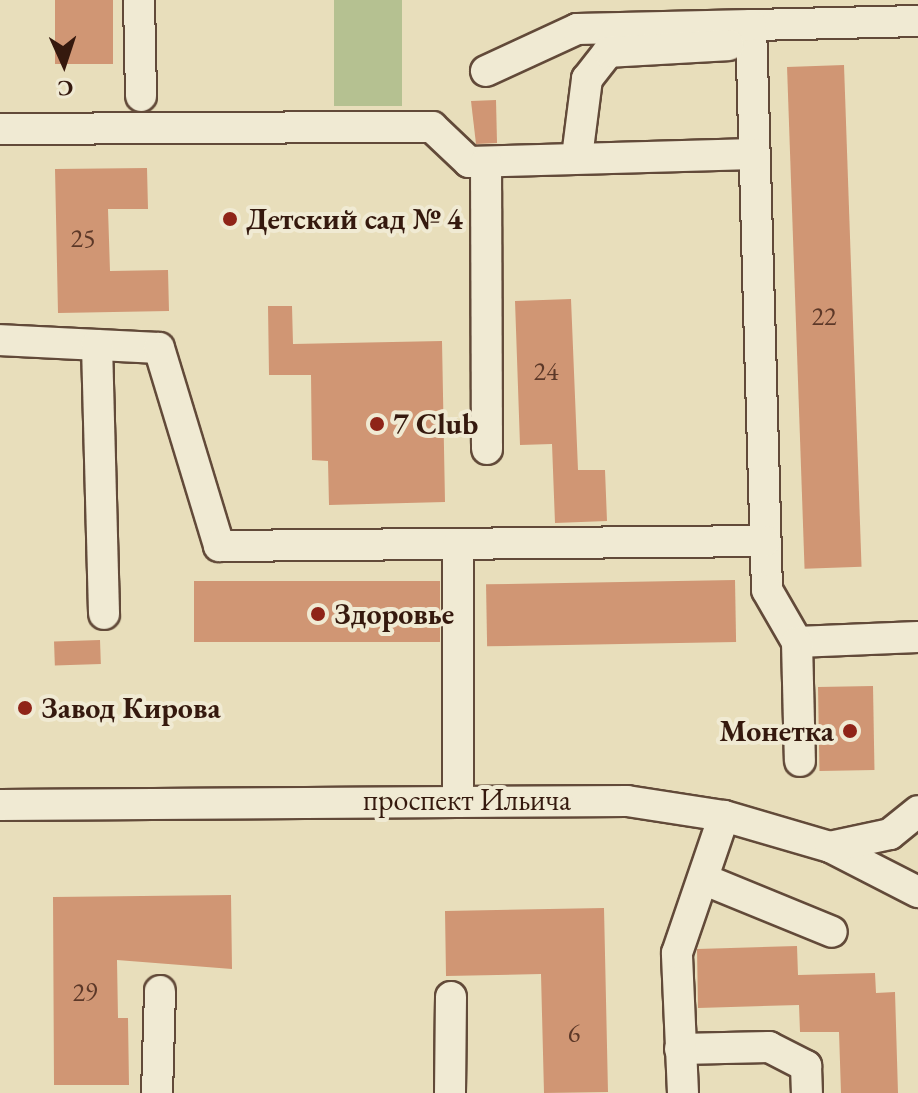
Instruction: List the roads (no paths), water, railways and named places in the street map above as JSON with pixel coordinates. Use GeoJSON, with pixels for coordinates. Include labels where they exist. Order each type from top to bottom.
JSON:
{"type":"FeatureCollection","features":[{"type":"Feature","properties":{"kind":"street"},"geometry":{"type":"LineString","coordinates":[[139,0],[141,96]]}},
{"type":"Feature","properties":{"kind":"street"},"geometry":{"type":"LineString","coordinates":[[486,71],[579,14],[647,14],[751,35]]}},
{"type":"Feature","properties":{"kind":"street"},"geometry":{"type":"LineString","coordinates":[[577,157],[587,79],[608,52],[751,35],[918,21]]}},
{"type":"Feature","properties":{"kind":"street"},"geometry":{"type":"LineString","coordinates":[[751,35],[767,590],[797,642],[800,761]]}},
{"type":"Feature","properties":{"kind":"street"},"geometry":{"type":"LineString","coordinates":[[0,129],[432,127],[469,162],[754,154]]}},
{"type":"Feature","properties":{"kind":"street"},"geometry":{"type":"LineString","coordinates":[[486,162],[487,449]]}},
{"type":"Feature","properties":{"kind":"street"},"geometry":{"type":"LineString","coordinates":[[0,340],[159,348],[219,546],[765,541]]}},
{"type":"Feature","properties":{"kind":"street"},"geometry":{"type":"LineString","coordinates":[[97,345],[104,614]]}},
{"type":"Feature","properties":{"kind":"street"},"geometry":{"type":"LineString","coordinates":[[458,544],[458,800]]}},
{"type":"Feature","properties":{"kind":"street"},"geometry":{"type":"LineString","coordinates":[[797,642],[918,637]]}},
{"type":"Feature","properties":{"kind":"street","name":"проспект Ильича"},"geometry":{"type":"LineString","coordinates":[[0,805],[627,801],[724,816],[830,847],[918,892]]}},
{"type":"Feature","properties":{"kind":"street"},"geometry":{"type":"LineString","coordinates":[[830,847],[890,834],[918,811]]}},
{"type":"Feature","properties":{"kind":"street"},"geometry":{"type":"LineString","coordinates":[[683,1093],[677,953],[724,816]]}},
{"type":"Feature","properties":{"kind":"street"},"geometry":{"type":"LineString","coordinates":[[703,879],[832,932]]}},
{"type":"Feature","properties":{"kind":"street"},"geometry":{"type":"LineString","coordinates":[[157,1093],[160,991]]}},
{"type":"Feature","properties":{"kind":"street"},"geometry":{"type":"LineString","coordinates":[[450,1093],[451,997]]}},
{"type":"Feature","properties":{"kind":"street"},"geometry":{"type":"LineString","coordinates":[[680,1049],[769,1047],[806,1066],[807,1093]]}},
{"type":"Feature","properties":{"kind":"place","name":"Детский сад № 4"},"geometry":{"type":"Point","coordinates":[230,219]}},
{"type":"Feature","properties":{"kind":"place","name":"7 Club"},"geometry":{"type":"Point","coordinates":[377,424]}},
{"type":"Feature","properties":{"kind":"place","name":"Здоровье"},"geometry":{"type":"Point","coordinates":[318,614]}},
{"type":"Feature","properties":{"kind":"place","name":"Завод Кирова"},"geometry":{"type":"Point","coordinates":[25,708]}},
{"type":"Feature","properties":{"kind":"place","name":"Монетка"},"geometry":{"type":"Point","coordinates":[850,731]}}]}
